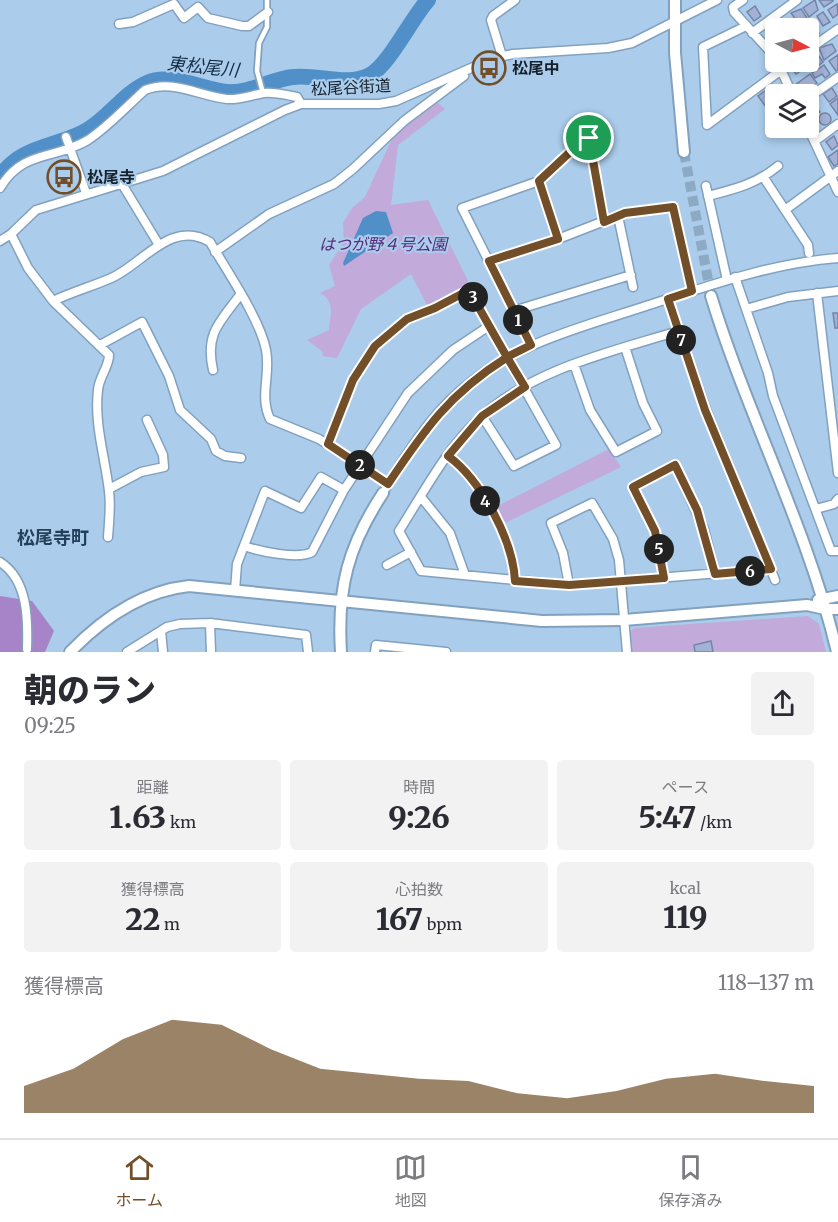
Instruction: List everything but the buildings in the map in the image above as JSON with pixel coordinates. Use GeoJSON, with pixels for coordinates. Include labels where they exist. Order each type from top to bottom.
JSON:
{"type":"FeatureCollection","features":[{"type":"Feature","properties":{"kind":"street"},"geometry":{"type":"LineString","coordinates":[[502,56],[491,20],[515,0]]}},
{"type":"Feature","properties":{"kind":"street"},"geometry":{"type":"LineString","coordinates":[[675,0],[684,152]]}},
{"type":"Feature","properties":{"kind":"street","name":"松尾谷街道"},"geometry":{"type":"LineString","coordinates":[[0,241],[11,234],[36,210],[163,171],[301,104],[379,104],[396,101],[502,56],[624,44],[675,22],[717,0]]}},
{"type":"Feature","properties":{"kind":"street"},"geometry":{"type":"LineString","coordinates":[[742,0],[734,7],[734,12],[744,27],[765,44]]}},
{"type":"Feature","properties":{"kind":"street"},"geometry":{"type":"LineString","coordinates":[[752,33],[797,0]]}},
{"type":"Feature","properties":{"kind":"street"},"geometry":{"type":"LineString","coordinates":[[119,24],[133,22],[174,4],[184,18],[198,7],[208,18],[230,21],[242,26],[249,26],[268,12]]}},
{"type":"Feature","properties":{"kind":"street"},"geometry":{"type":"LineString","coordinates":[[744,27],[703,47],[707,124],[768,72]]}},
{"type":"Feature","properties":{"kind":"street"},"geometry":{"type":"LineString","coordinates":[[819,42],[838,28]]}},
{"type":"Feature","properties":{"kind":"street"},"geometry":{"type":"LineString","coordinates":[[216,252],[269,214],[334,184],[404,121],[476,66]]}},
{"type":"Feature","properties":{"kind":"street"},"geometry":{"type":"LineString","coordinates":[[819,90],[838,77]]}},
{"type":"Feature","properties":{"kind":"street"},"geometry":{"type":"LineString","coordinates":[[0,188],[16,167],[69,142],[88,140],[145,90],[155,86],[179,87],[228,99],[263,93],[297,97],[301,104]]}},
{"type":"Feature","properties":{"kind":"street"},"geometry":{"type":"LineString","coordinates":[[815,141],[838,124]]}},
{"type":"Feature","properties":{"kind":"street"},"geometry":{"type":"LineString","coordinates":[[531,345],[460,205],[539,181],[583,140],[589,138],[604,222]]}},
{"type":"Feature","properties":{"kind":"street"},"geometry":{"type":"LineString","coordinates":[[813,138],[838,192]]}},
{"type":"Feature","properties":{"kind":"street"},"geometry":{"type":"LineString","coordinates":[[69,142],[86,193]]}},
{"type":"Feature","properties":{"kind":"street"},"geometry":{"type":"LineString","coordinates":[[778,166],[764,178],[746,186],[707,191],[719,226],[731,278],[746,309],[768,373],[773,396],[831,551],[838,551]]}},
{"type":"Feature","properties":{"kind":"street"},"geometry":{"type":"LineString","coordinates":[[785,210],[838,171]]}},
{"type":"Feature","properties":{"kind":"street"},"geometry":{"type":"LineString","coordinates":[[764,178],[808,245],[809,253]]}},
{"type":"Feature","properties":{"kind":"street"},"geometry":{"type":"LineString","coordinates":[[539,181],[558,239]]}},
{"type":"Feature","properties":{"kind":"street"},"geometry":{"type":"LineString","coordinates":[[122,184],[159,245]]}},
{"type":"Feature","properties":{"kind":"street"},"geometry":{"type":"LineString","coordinates":[[489,261],[558,239],[618,216],[673,207],[692,291]]}},
{"type":"Feature","properties":{"kind":"street"},"geometry":{"type":"LineString","coordinates":[[618,216],[633,287]]}},
{"type":"Feature","properties":{"kind":"street"},"geometry":{"type":"LineString","coordinates":[[11,234],[28,268],[53,301],[109,355],[109,362],[101,375],[98,390],[100,446],[109,489],[108,537]]}},
{"type":"Feature","properties":{"kind":"street"},"geometry":{"type":"LineString","coordinates":[[53,301],[78,289],[110,279],[159,245],[190,235],[210,242],[264,342],[268,365],[264,398],[270,419],[278,424],[308,433],[328,444],[362,466],[385,489]]}},
{"type":"Feature","properties":{"kind":"street"},"geometry":{"type":"LineString","coordinates":[[341,652],[340,602],[348,559],[361,529],[385,489],[440,411],[460,390],[507,357],[531,345],[731,278],[793,262],[838,258]]}},
{"type":"Feature","properties":{"kind":"street"},"geometry":{"type":"LineString","coordinates":[[513,311],[631,275]]}},
{"type":"Feature","properties":{"kind":"street"},"geometry":{"type":"LineString","coordinates":[[328,444],[359,368],[375,346],[395,327],[469,290],[556,445],[514,466],[482,416]]}},
{"type":"Feature","properties":{"kind":"street"},"geometry":{"type":"LineString","coordinates":[[746,309],[788,297],[838,291]]}},
{"type":"Feature","properties":{"kind":"street"},"geometry":{"type":"LineString","coordinates":[[817,293],[838,473]]}},
{"type":"Feature","properties":{"kind":"street"},"geometry":{"type":"LineString","coordinates":[[213,370],[208,349],[217,327],[240,295]]}},
{"type":"Feature","properties":{"kind":"street"},"geometry":{"type":"LineString","coordinates":[[711,296],[730,357],[798,527],[822,597],[837,652]]}},
{"type":"Feature","properties":{"kind":"street"},"geometry":{"type":"LineString","coordinates":[[668,299],[705,410],[775,580]]}},
{"type":"Feature","properties":{"kind":"street"},"geometry":{"type":"LineString","coordinates":[[100,345],[142,322],[169,376],[180,410],[211,439],[216,451],[225,456],[241,458]]}},
{"type":"Feature","properties":{"kind":"street"},"geometry":{"type":"LineString","coordinates":[[244,546],[259,551],[308,554],[318,543],[344,490],[418,381],[453,350],[489,326]]}},
{"type":"Feature","properties":{"kind":"street"},"geometry":{"type":"LineString","coordinates":[[678,331],[574,364],[525,387],[482,416],[448,456],[399,531],[421,571],[515,581],[569,585],[771,569]]}},
{"type":"Feature","properties":{"kind":"street"},"geometry":{"type":"LineString","coordinates":[[574,364],[590,410],[616,452],[657,431],[643,404],[626,347]]}},
{"type":"Feature","properties":{"kind":"street"},"geometry":{"type":"LineString","coordinates":[[109,489],[141,472],[164,467],[164,455],[147,420]]}},
{"type":"Feature","properties":{"kind":"street"},"geometry":{"type":"LineString","coordinates":[[448,456],[474,482],[503,533],[512,556],[515,581]]}},
{"type":"Feature","properties":{"kind":"street"},"geometry":{"type":"LineString","coordinates":[[664,578],[655,531],[633,487],[675,465],[700,520],[715,574]]}},
{"type":"Feature","properties":{"kind":"street"},"geometry":{"type":"LineString","coordinates":[[236,590],[237,564],[265,491],[301,508],[321,477],[344,490]]}},
{"type":"Feature","properties":{"kind":"street"},"geometry":{"type":"LineString","coordinates":[[420,497],[450,533],[465,575]]}},
{"type":"Feature","properties":{"kind":"street"},"geometry":{"type":"LineString","coordinates":[[816,509],[834,504],[838,500]]}},
{"type":"Feature","properties":{"kind":"street"},"geometry":{"type":"LineString","coordinates":[[569,585],[563,553],[550,523],[592,503],[613,539],[619,560],[627,652]]}},
{"type":"Feature","properties":{"kind":"street"},"geometry":{"type":"LineString","coordinates":[[387,565],[411,552]]}},
{"type":"Feature","properties":{"kind":"street"},"geometry":{"type":"LineString","coordinates":[[0,562],[11,569],[19,582],[26,612],[27,651]]}},
{"type":"Feature","properties":{"kind":"street"},"geometry":{"type":"LineString","coordinates":[[70,652],[85,636],[134,602],[152,594],[189,586],[521,620],[624,620],[807,605],[838,609]]}},
{"type":"Feature","properties":{"kind":"street"},"geometry":{"type":"LineString","coordinates":[[807,605],[822,597],[838,596]]}},
{"type":"Feature","properties":{"kind":"street"},"geometry":{"type":"LineString","coordinates":[[210,623],[211,652]]}},
{"type":"Feature","properties":{"kind":"street"},"geometry":{"type":"LineString","coordinates":[[127,652],[161,631],[180,624],[210,623],[306,635],[308,652]]}},
{"type":"Feature","properties":{"kind":"street"},"geometry":{"type":"LineString","coordinates":[[161,631],[163,652]]}},
{"type":"Feature","properties":{"kind":"street"},"geometry":{"type":"LineString","coordinates":[[375,652],[376,645],[446,652]]}},
{"type":"Feature","properties":{"kind":"lane"},"geometry":{"type":"LineString","coordinates":[[263,93],[257,71],[259,43],[267,27],[267,0]]}},
{"type":"Feature","properties":{"kind":"green space","name":"はつが野４号公園"},"geometry":{"type":"Polygon","coordinates":[[[436,101],[445,109],[398,145],[391,205],[428,200],[468,281],[467,286],[428,307],[411,274],[361,309],[337,358],[322,356],[323,352],[307,340],[329,330],[330,305],[325,296],[320,293],[335,286],[329,265],[344,242],[343,223],[352,208],[365,197],[390,143],[400,130],[436,101]]]}},
{"type":"Feature","properties":{"kind":"green space"},"geometry":{"type":"Polygon","coordinates":[[[609,449],[621,467],[503,524],[494,508],[609,449]]]}},
{"type":"Feature","properties":{"kind":"green space"},"geometry":{"type":"Polygon","coordinates":[[[808,616],[819,624],[826,652],[632,652],[630,632],[634,628],[808,616]]]}},
{"type":"Feature","properties":{"kind":"shaded area"},"geometry":{"type":"Polygon","coordinates":[[[0,596],[32,601],[54,631],[45,652],[0,652],[0,596]]]}},
{"type":"Feature","properties":{"kind":"water"},"geometry":{"type":"Polygon","coordinates":[[[376,211],[386,212],[393,233],[344,266],[343,263],[363,218],[376,211]]]}},
{"type":"Feature","properties":{"kind":"waterway","name":"東松尾川"},"geometry":{"type":"LineString","coordinates":[[0,177],[8,167],[27,154],[91,128],[138,88],[156,80],[177,80],[218,91],[236,92],[293,77],[352,80],[370,75],[385,62],[428,0]]}},
{"type":"Feature","properties":{"kind":"tunnel"},"geometry":{"type":"LineString","coordinates":[[684,152],[711,296]]}},
{"type":"Feature","properties":{"kind":"place","name":"松尾中"},"geometry":{"type":"Point","coordinates":[489,68]}},
{"type":"Feature","properties":{"kind":"place","name":"松尾寺"},"geometry":{"type":"Point","coordinates":[64,177]}},
{"type":"Feature","properties":{"kind":"district","name":"松尾寺町"},"geometry":{"type":"Point","coordinates":[53,538]}},
{"type":"Feature","properties":{"kind":"route"},"geometry":{"type":"LineString","coordinates":[[589,138],[583,140],[539,181],[558,239],[489,261],[531,345],[507,357],[483,372],[460,390],[423,433],[388,484],[328,444],[359,368],[366,356],[384,336],[407,319],[435,308],[469,290],[489,326],[507,357],[511,364],[525,387],[482,416],[448,456],[474,482],[503,533],[512,556],[515,581],[569,585],[664,578],[655,531],[633,487],[675,465],[704,529],[715,574],[771,569],[705,410],[668,299],[692,291],[673,207],[625,213],[604,222],[589,138]]}}]}
